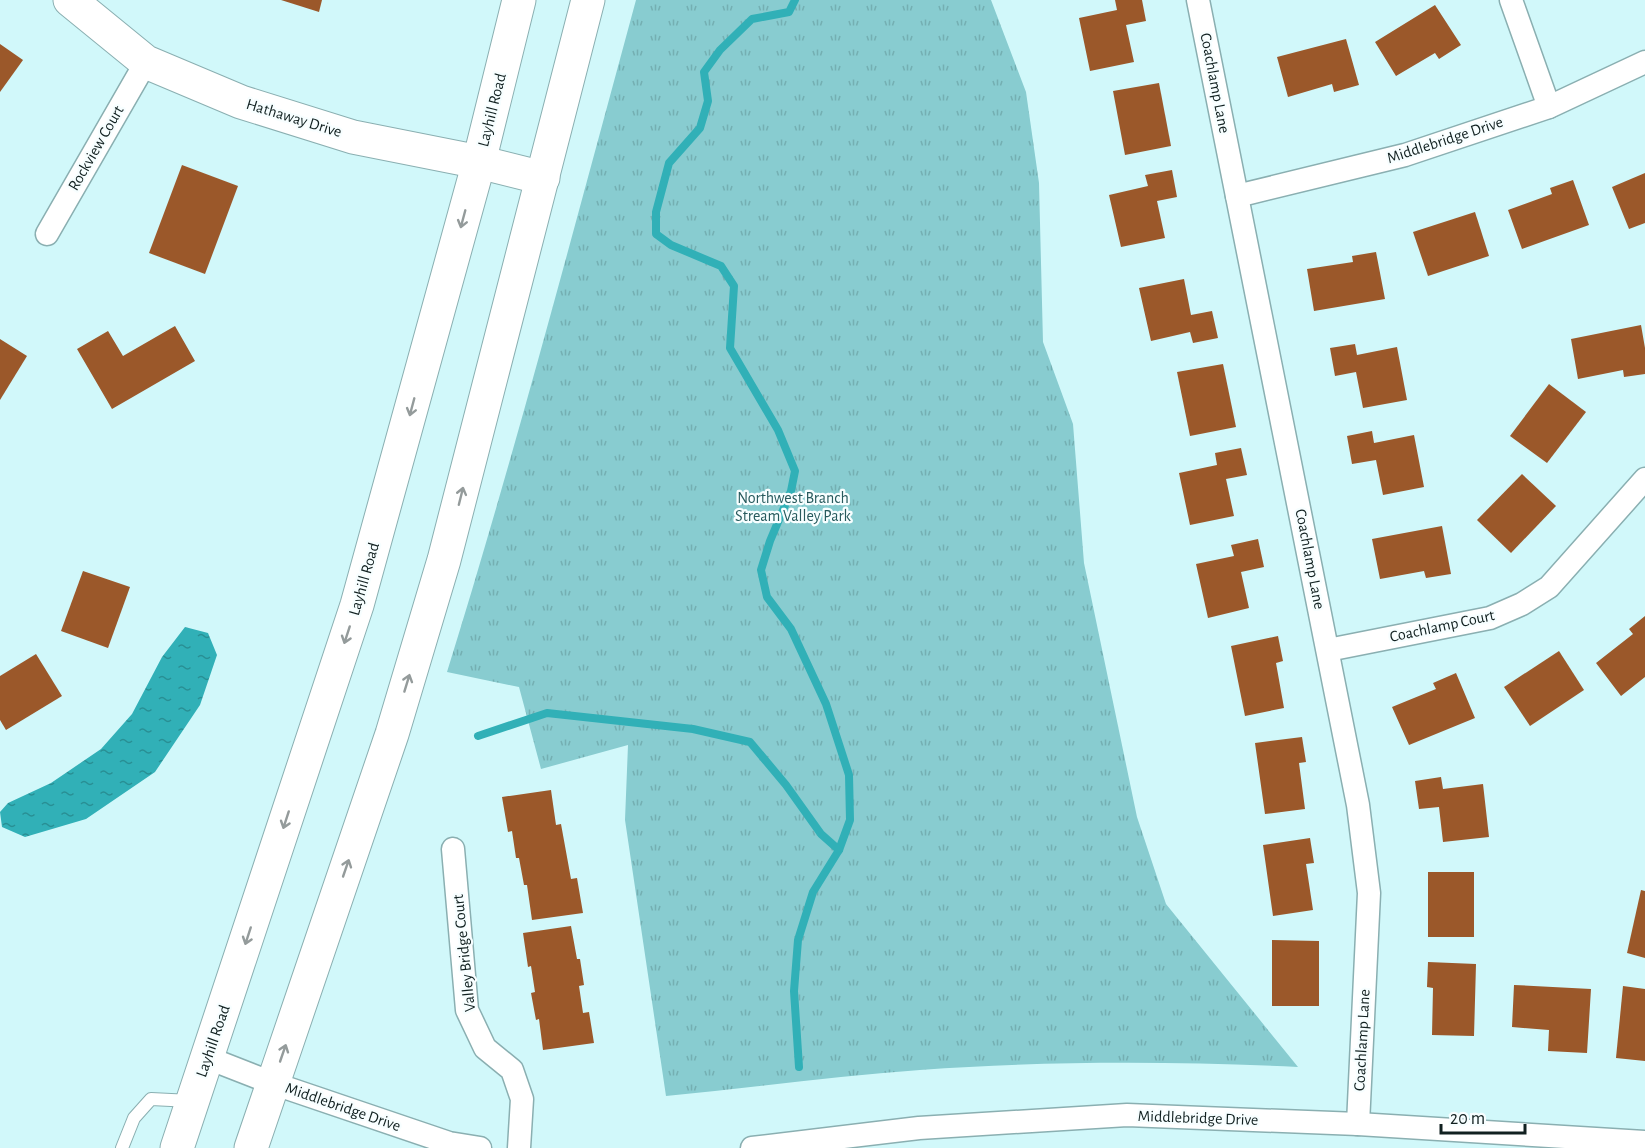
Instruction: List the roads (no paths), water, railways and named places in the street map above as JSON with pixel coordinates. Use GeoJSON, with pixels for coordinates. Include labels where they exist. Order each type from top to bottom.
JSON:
{"type":"FeatureCollection","features":[{"type":"Feature","properties":{"kind":"main road","name":"Hathaway Drive"},"geometry":{"type":"LineString","coordinates":[[70,0],[146,62],[241,102],[353,137],[479,162],[543,178]]}},
{"type":"Feature","properties":{"kind":"main road","name":"Layhill Road"},"geometry":{"type":"LineString","coordinates":[[177,1148],[357,605],[479,162],[519,0]]}},
{"type":"Feature","properties":{"kind":"main road"},"geometry":{"type":"LineString","coordinates":[[251,1148],[392,734],[438,582],[588,0]]}},
{"type":"Feature","properties":{"kind":"street","name":"Coachlamp Lane"},"geometry":{"type":"LineString","coordinates":[[1198,0],[1358,805],[1369,893],[1358,1124]]}},
{"type":"Feature","properties":{"kind":"street"},"geometry":{"type":"LineString","coordinates":[[1511,0],[1549,107]]}},
{"type":"Feature","properties":{"kind":"street","name":"Rockview Court"},"geometry":{"type":"LineString","coordinates":[[47,234],[146,62]]}},
{"type":"Feature","properties":{"kind":"street","name":"Middlebridge Drive"},"geometry":{"type":"LineString","coordinates":[[1237,196],[1405,155],[1549,107],[1645,62]]}},
{"type":"Feature","properties":{"kind":"street","name":"Coachlamp Court"},"geometry":{"type":"LineString","coordinates":[[1328,650],[1490,618],[1522,604],[1549,587],[1645,479]]}},
{"type":"Feature","properties":{"kind":"street","name":"Valley Bridge Court"},"geometry":{"type":"LineString","coordinates":[[453,849],[467,1010],[485,1048],[512,1070],[522,1099],[519,1148]]}},
{"type":"Feature","properties":{"kind":"street","name":"Middlebridge Drive"},"geometry":{"type":"LineString","coordinates":[[208,1058],[272,1083],[449,1143],[480,1148]]}},
{"type":"Feature","properties":{"kind":"street","name":"Middlebridge Drive"},"geometry":{"type":"LineString","coordinates":[[752,1148],[920,1128],[1127,1115],[1358,1124],[1645,1142]]}},
{"type":"Feature","properties":{"kind":"lane"},"geometry":{"type":"LineString","coordinates":[[122,1148],[134,1118],[151,1099],[192,1101]]}},
{"type":"Feature","properties":{"kind":"water"},"geometry":{"type":"Polygon","coordinates":[[[185,627],[208,633],[217,655],[200,705],[155,772],[86,819],[25,837],[2,827],[0,812],[8,803],[51,783],[101,749],[132,714],[162,657],[185,627]]]}},
{"type":"Feature","properties":{"kind":"waterway"},"geometry":{"type":"LineString","coordinates":[[795,0],[789,12],[752,19],[720,50],[704,72],[708,101],[700,128],[669,163],[656,212],[656,234],[671,245],[721,266],[734,286],[730,348],[778,430],[795,471],[791,491],[770,541],[761,570],[767,597],[791,629],[826,704],[849,775],[850,820],[839,850],[813,892],[798,940],[794,991],[799,1067]]}},
{"type":"Feature","properties":{"kind":"waterway"},"geometry":{"type":"LineString","coordinates":[[478,736],[547,713],[693,729],[750,742],[786,785],[821,834],[839,850]]}},
{"type":"Feature","properties":{"kind":"park label","name":"Northwest Branch Stream Valley Park"},"geometry":{"type":"Point","coordinates":[793,507]}}]}
